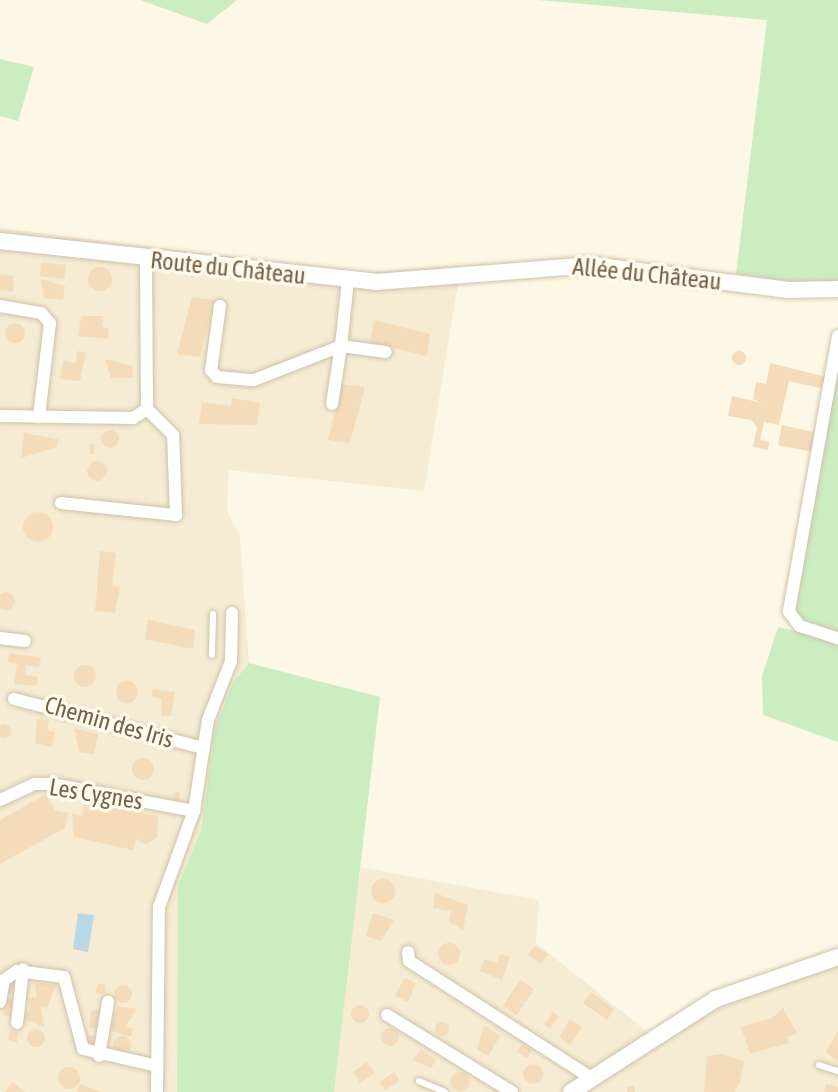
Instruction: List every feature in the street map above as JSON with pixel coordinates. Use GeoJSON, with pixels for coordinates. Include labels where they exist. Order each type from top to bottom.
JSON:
{"type":"FeatureCollection","features":[{"type":"Feature","properties":{"kind":"street","name":"Route du Château"},"geometry":{"type":"LineString","coordinates":[[0,242],[348,280],[456,275]]}},
{"type":"Feature","properties":{"kind":"street"},"geometry":{"type":"LineString","coordinates":[[61,503],[176,515],[173,435],[147,409],[146,259]]}},
{"type":"Feature","properties":{"kind":"street","name":"Allée du Château"},"geometry":{"type":"LineString","coordinates":[[456,275],[591,265],[788,290],[838,289]]}},
{"type":"Feature","properties":{"kind":"street"},"geometry":{"type":"LineString","coordinates":[[332,404],[348,280]]}},
{"type":"Feature","properties":{"kind":"street"},"geometry":{"type":"LineString","coordinates":[[0,306],[41,313],[50,323],[39,417]]}},
{"type":"Feature","properties":{"kind":"street"},"geometry":{"type":"LineString","coordinates":[[220,306],[210,358],[217,377],[254,380],[341,346],[386,352]]}},
{"type":"Feature","properties":{"kind":"street"},"geometry":{"type":"LineString","coordinates":[[838,336],[822,440],[806,488],[790,601],[794,622],[838,638]]}},
{"type":"Feature","properties":{"kind":"street"},"geometry":{"type":"LineString","coordinates":[[0,416],[132,418],[147,409]]}},
{"type":"Feature","properties":{"kind":"street"},"geometry":{"type":"LineString","coordinates":[[156,1092],[159,907],[194,811],[204,748],[227,674],[232,613]]}},
{"type":"Feature","properties":{"kind":"street"},"geometry":{"type":"LineString","coordinates":[[0,638],[24,641]]}},
{"type":"Feature","properties":{"kind":"street","name":"Chemin des Iris"},"geometry":{"type":"LineString","coordinates":[[14,699],[204,748]]}},
{"type":"Feature","properties":{"kind":"street","name":"Les Cygnes"},"geometry":{"type":"LineString","coordinates":[[0,800],[35,784],[52,784],[194,811]]}},
{"type":"Feature","properties":{"kind":"street"},"geometry":{"type":"LineString","coordinates":[[408,952],[409,961],[590,1077]]}},
{"type":"Feature","properties":{"kind":"street"},"geometry":{"type":"LineString","coordinates":[[571,1092],[650,1036],[731,992],[838,957]]}},
{"type":"Feature","properties":{"kind":"street"},"geometry":{"type":"LineString","coordinates":[[0,1002],[4,980],[23,970],[64,977],[83,1049],[99,1056],[157,1066]]}},
{"type":"Feature","properties":{"kind":"street"},"geometry":{"type":"LineString","coordinates":[[17,1023],[23,970]]}},
{"type":"Feature","properties":{"kind":"street"},"geometry":{"type":"LineString","coordinates":[[99,1056],[108,1002]]}},
{"type":"Feature","properties":{"kind":"street"},"geometry":{"type":"LineString","coordinates":[[387,1015],[512,1092]]}},
{"type":"Feature","properties":{"kind":"street"},"geometry":{"type":"LineString","coordinates":[[421,1025],[524,1092]]}},
{"type":"Feature","properties":{"kind":"lane"},"geometry":{"type":"LineString","coordinates":[[212,655],[213,614]]}},
{"type":"Feature","properties":{"kind":"lane"},"geometry":{"type":"LineString","coordinates":[[819,1065],[838,1071]]}},
{"type":"Feature","properties":{"kind":"lane"},"geometry":{"type":"LineString","coordinates":[[419,1081],[445,1092]]}},
{"type":"Feature","properties":{"kind":"shaded area"},"geometry":{"type":"Polygon","coordinates":[[[0,228],[362,273],[461,265],[424,491],[229,470],[227,511],[240,536],[249,663],[234,681],[201,831],[178,886],[177,1092],[0,1092],[0,228]]]}},
{"type":"Feature","properties":{"kind":"shaded area"},"geometry":{"type":"Polygon","coordinates":[[[359,867],[539,900],[536,943],[650,1034],[838,957],[838,1092],[334,1092],[359,867]]]}},
{"type":"Feature","properties":{"kind":"green space"},"geometry":{"type":"Polygon","coordinates":[[[140,0],[237,0],[207,24],[140,0]]]}},
{"type":"Feature","properties":{"kind":"green space"},"geometry":{"type":"Polygon","coordinates":[[[538,0],[838,0],[838,280],[813,285],[736,274],[767,20],[538,0]]]}},
{"type":"Feature","properties":{"kind":"green space"},"geometry":{"type":"Polygon","coordinates":[[[0,59],[34,67],[18,121],[0,116],[0,59]]]}},
{"type":"Feature","properties":{"kind":"green space"},"geometry":{"type":"Polygon","coordinates":[[[838,370],[838,632],[802,622],[793,609],[838,370]]]}},
{"type":"Feature","properties":{"kind":"green space"},"geometry":{"type":"Polygon","coordinates":[[[778,627],[838,641],[838,742],[763,715],[762,676],[778,627]]]}},
{"type":"Feature","properties":{"kind":"green space"},"geometry":{"type":"Polygon","coordinates":[[[249,663],[380,697],[334,1092],[177,1092],[178,885],[201,831],[215,728],[234,681],[249,663]]]}},
{"type":"Feature","properties":{"kind":"water"},"geometry":{"type":"Polygon","coordinates":[[[78,913],[94,915],[88,952],[73,949],[78,913]]]}},
{"type":"Feature","properties":{"kind":"building"},"geometry":{"type":"Polygon","coordinates":[[[41,262],[66,265],[64,279],[40,276],[41,262]]]}},
{"type":"Feature","properties":{"kind":"building"},"geometry":{"type":"Polygon","coordinates":[[[100,267],[108,271],[112,279],[108,287],[100,291],[92,287],[88,279],[92,271],[100,267]]]}},
{"type":"Feature","properties":{"kind":"building"},"geometry":{"type":"Polygon","coordinates":[[[0,274],[14,276],[13,292],[0,290],[0,274]]]}},
{"type":"Feature","properties":{"kind":"building"},"geometry":{"type":"Polygon","coordinates":[[[41,279],[65,286],[63,300],[44,298],[41,279]]]}},
{"type":"Feature","properties":{"kind":"building"},"geometry":{"type":"Polygon","coordinates":[[[192,297],[214,300],[200,357],[177,354],[192,297]]]}},
{"type":"Feature","properties":{"kind":"building"},"geometry":{"type":"Polygon","coordinates":[[[81,316],[104,316],[101,327],[109,328],[108,339],[78,336],[81,316]]]}},
{"type":"Feature","properties":{"kind":"building"},"geometry":{"type":"Polygon","coordinates":[[[374,320],[430,334],[427,356],[370,342],[374,320]]]}},
{"type":"Feature","properties":{"kind":"building"},"geometry":{"type":"Polygon","coordinates":[[[11,323],[19,323],[25,333],[19,343],[11,343],[5,337],[5,329],[11,323]]]}},
{"type":"Feature","properties":{"kind":"building"},"geometry":{"type":"Polygon","coordinates":[[[77,351],[86,353],[80,381],[60,379],[63,361],[76,363],[77,351]]]}},
{"type":"Feature","properties":{"kind":"building"},"geometry":{"type":"Polygon","coordinates":[[[739,351],[744,353],[744,363],[739,365],[734,363],[732,358],[734,353],[739,351]]]}},
{"type":"Feature","properties":{"kind":"building"},"geometry":{"type":"Polygon","coordinates":[[[105,359],[133,366],[132,378],[111,378],[105,359]]]}},
{"type":"Feature","properties":{"kind":"building"},"geometry":{"type":"Polygon","coordinates":[[[770,363],[826,377],[824,389],[789,381],[779,425],[764,422],[760,440],[769,442],[768,450],[753,447],[757,427],[751,420],[728,416],[732,396],[762,403],[753,399],[756,382],[766,384],[770,363]]]}},
{"type":"Feature","properties":{"kind":"building"},"geometry":{"type":"Polygon","coordinates":[[[342,384],[365,387],[350,443],[328,440],[342,384]]]}},
{"type":"Feature","properties":{"kind":"building"},"geometry":{"type":"Polygon","coordinates":[[[232,398],[260,403],[257,425],[199,424],[202,402],[231,406],[232,398]]]}},
{"type":"Feature","properties":{"kind":"building"},"geometry":{"type":"Polygon","coordinates":[[[782,425],[817,433],[813,452],[778,445],[782,425]]]}},
{"type":"Feature","properties":{"kind":"building"},"geometry":{"type":"Polygon","coordinates":[[[110,430],[116,433],[119,439],[116,445],[110,448],[104,445],[101,439],[104,433],[110,430]]]}},
{"type":"Feature","properties":{"kind":"building"},"geometry":{"type":"Polygon","coordinates":[[[24,433],[58,439],[57,447],[21,458],[24,433]]]}},
{"type":"Feature","properties":{"kind":"building"},"geometry":{"type":"Polygon","coordinates":[[[90,444],[95,444],[94,454],[89,454],[90,444]]]}},
{"type":"Feature","properties":{"kind":"building"},"geometry":{"type":"Polygon","coordinates":[[[97,461],[104,464],[107,471],[104,478],[97,481],[90,478],[87,471],[90,464],[97,461]]]}},
{"type":"Feature","properties":{"kind":"building"},"geometry":{"type":"Polygon","coordinates":[[[38,512],[44,513],[52,521],[52,533],[44,541],[38,542],[32,541],[24,533],[23,527],[24,521],[32,513],[38,512]]]}},
{"type":"Feature","properties":{"kind":"building"},"geometry":{"type":"Polygon","coordinates":[[[100,551],[116,553],[112,586],[120,587],[115,613],[95,611],[100,551]]]}},
{"type":"Feature","properties":{"kind":"building"},"geometry":{"type":"Polygon","coordinates":[[[6,592],[12,595],[15,601],[12,607],[6,610],[0,607],[-3,601],[0,595],[6,592]]]}},
{"type":"Feature","properties":{"kind":"building"},"geometry":{"type":"Polygon","coordinates":[[[148,620],[195,630],[193,649],[145,639],[148,620]]]}},
{"type":"Feature","properties":{"kind":"building"},"geometry":{"type":"Polygon","coordinates":[[[9,653],[41,657],[39,667],[26,665],[25,675],[38,677],[37,686],[14,684],[17,664],[8,662],[9,653]]]}},
{"type":"Feature","properties":{"kind":"building"},"geometry":{"type":"Polygon","coordinates":[[[85,665],[93,668],[96,676],[93,684],[85,687],[77,684],[74,676],[77,668],[85,665]]]}},
{"type":"Feature","properties":{"kind":"building"},"geometry":{"type":"Polygon","coordinates":[[[127,681],[135,684],[138,692],[135,700],[127,703],[119,700],[116,692],[119,684],[127,681]]]}},
{"type":"Feature","properties":{"kind":"building"},"geometry":{"type":"Polygon","coordinates":[[[153,689],[175,692],[171,716],[161,716],[162,699],[151,697],[153,689]]]}},
{"type":"Feature","properties":{"kind":"building"},"geometry":{"type":"Polygon","coordinates":[[[37,719],[49,720],[47,730],[55,732],[52,747],[35,743],[37,719]]]}},
{"type":"Feature","properties":{"kind":"building"},"geometry":{"type":"Polygon","coordinates":[[[1,724],[7,724],[11,731],[7,738],[1,738],[-3,734],[-3,728],[1,724]]]}},
{"type":"Feature","properties":{"kind":"building"},"geometry":{"type":"Polygon","coordinates":[[[74,728],[98,734],[94,754],[79,752],[74,728]]]}},
{"type":"Feature","properties":{"kind":"building"},"geometry":{"type":"Polygon","coordinates":[[[143,758],[151,761],[154,769],[151,777],[143,780],[135,777],[132,769],[135,761],[143,758]]]}},
{"type":"Feature","properties":{"kind":"building"},"geometry":{"type":"Polygon","coordinates":[[[175,791],[180,792],[179,801],[173,800],[175,791]]]}},
{"type":"Feature","properties":{"kind":"building"},"geometry":{"type":"Polygon","coordinates":[[[46,794],[55,810],[68,813],[65,828],[0,864],[0,820],[46,794]]]}},
{"type":"Feature","properties":{"kind":"building"},"geometry":{"type":"Polygon","coordinates":[[[85,800],[158,816],[157,838],[146,845],[136,839],[133,850],[74,837],[72,814],[82,816],[85,800]]]}},
{"type":"Feature","properties":{"kind":"building"},"geometry":{"type":"Polygon","coordinates":[[[378,879],[388,879],[395,886],[395,896],[388,903],[378,903],[371,896],[371,886],[378,879]]]}},
{"type":"Feature","properties":{"kind":"building"},"geometry":{"type":"Polygon","coordinates":[[[435,893],[468,905],[463,930],[449,922],[451,911],[433,908],[435,893]]]}},
{"type":"Feature","properties":{"kind":"building"},"geometry":{"type":"Polygon","coordinates":[[[373,913],[394,920],[381,941],[366,936],[373,913]]]}},
{"type":"Feature","properties":{"kind":"building"},"geometry":{"type":"Polygon","coordinates":[[[445,943],[453,943],[460,950],[460,958],[453,965],[445,965],[438,958],[438,950],[445,943]]]}},
{"type":"Feature","properties":{"kind":"building"},"geometry":{"type":"Polygon","coordinates":[[[535,946],[548,954],[541,964],[528,955],[535,946]]]}},
{"type":"Feature","properties":{"kind":"building"},"geometry":{"type":"Polygon","coordinates":[[[500,954],[510,957],[502,980],[480,971],[484,959],[497,963],[500,954]]]}},
{"type":"Feature","properties":{"kind":"building"},"geometry":{"type":"Polygon","coordinates":[[[404,978],[416,983],[408,1002],[395,996],[404,978]]]}},
{"type":"Feature","properties":{"kind":"building"},"geometry":{"type":"Polygon","coordinates":[[[520,980],[534,989],[525,1003],[516,998],[524,1004],[517,1015],[503,1006],[520,980]]]}},
{"type":"Feature","properties":{"kind":"building"},"geometry":{"type":"Polygon","coordinates":[[[34,982],[56,985],[47,1008],[41,1007],[44,1027],[23,1019],[30,1007],[26,998],[37,997],[34,982]]]}},
{"type":"Feature","properties":{"kind":"building"},"geometry":{"type":"Polygon","coordinates":[[[98,983],[106,985],[105,994],[96,993],[98,983]]]}},
{"type":"Feature","properties":{"kind":"building"},"geometry":{"type":"Polygon","coordinates":[[[8,985],[17,986],[16,995],[6,993],[8,985]]]}},
{"type":"Feature","properties":{"kind":"building"},"geometry":{"type":"Polygon","coordinates":[[[123,985],[131,990],[132,994],[127,1002],[123,1003],[115,998],[114,994],[119,986],[123,985]]]}},
{"type":"Feature","properties":{"kind":"building"},"geometry":{"type":"Polygon","coordinates":[[[591,992],[614,1009],[607,1020],[583,1003],[591,992]]]}},
{"type":"Feature","properties":{"kind":"building"},"geometry":{"type":"Polygon","coordinates":[[[5,998],[15,1000],[12,1017],[3,1015],[5,998]]]}},
{"type":"Feature","properties":{"kind":"building"},"geometry":{"type":"Polygon","coordinates":[[[360,1005],[366,1008],[369,1014],[366,1020],[360,1023],[354,1020],[351,1014],[354,1008],[360,1005]]]}},
{"type":"Feature","properties":{"kind":"building"},"geometry":{"type":"Polygon","coordinates":[[[118,1006],[136,1009],[126,1027],[133,1028],[131,1037],[109,1030],[118,1006]]]}},
{"type":"Feature","properties":{"kind":"building"},"geometry":{"type":"Polygon","coordinates":[[[783,1008],[797,1033],[787,1037],[789,1043],[750,1054],[741,1027],[772,1018],[783,1008]]]}},
{"type":"Feature","properties":{"kind":"building"},"geometry":{"type":"Polygon","coordinates":[[[91,1010],[101,1011],[98,1029],[89,1027],[91,1010]]]}},
{"type":"Feature","properties":{"kind":"building"},"geometry":{"type":"Polygon","coordinates":[[[553,1012],[559,1016],[550,1029],[544,1025],[553,1012]]]}},
{"type":"Feature","properties":{"kind":"building"},"geometry":{"type":"Polygon","coordinates":[[[570,1019],[582,1027],[570,1045],[559,1037],[570,1019]]]}},
{"type":"Feature","properties":{"kind":"building"},"geometry":{"type":"Polygon","coordinates":[[[439,1022],[445,1022],[449,1029],[445,1036],[439,1036],[435,1032],[435,1026],[439,1022]]]}},
{"type":"Feature","properties":{"kind":"building"},"geometry":{"type":"Polygon","coordinates":[[[484,1025],[500,1036],[488,1056],[477,1049],[484,1025]]]}},
{"type":"Feature","properties":{"kind":"building"},"geometry":{"type":"Polygon","coordinates":[[[390,1028],[397,1030],[397,1044],[390,1046],[383,1044],[381,1037],[383,1030],[390,1028]]]}},
{"type":"Feature","properties":{"kind":"building"},"geometry":{"type":"Polygon","coordinates":[[[32,1029],[40,1029],[45,1038],[43,1045],[32,1047],[27,1042],[27,1034],[32,1029]]]}},
{"type":"Feature","properties":{"kind":"building"},"geometry":{"type":"Polygon","coordinates":[[[9,1031],[18,1032],[17,1042],[8,1040],[9,1031]]]}},
{"type":"Feature","properties":{"kind":"building"},"geometry":{"type":"Polygon","coordinates":[[[838,1031],[838,1062],[826,1052],[838,1031]]]}},
{"type":"Feature","properties":{"kind":"building"},"geometry":{"type":"Polygon","coordinates":[[[88,1035],[97,1036],[96,1045],[86,1043],[88,1035]]]}},
{"type":"Feature","properties":{"kind":"building"},"geometry":{"type":"Polygon","coordinates":[[[118,1036],[126,1036],[131,1045],[129,1052],[118,1054],[113,1049],[113,1041],[118,1036]]]}},
{"type":"Feature","properties":{"kind":"building"},"geometry":{"type":"Polygon","coordinates":[[[522,1044],[532,1050],[527,1058],[517,1052],[522,1044]]]}},
{"type":"Feature","properties":{"kind":"building"},"geometry":{"type":"Polygon","coordinates":[[[421,1049],[436,1060],[431,1068],[413,1060],[421,1049]]]}},
{"type":"Feature","properties":{"kind":"building"},"geometry":{"type":"Polygon","coordinates":[[[722,1054],[744,1061],[740,1082],[734,1092],[704,1092],[707,1056],[722,1054]]]}},
{"type":"Feature","properties":{"kind":"building"},"geometry":{"type":"Polygon","coordinates":[[[367,1062],[375,1073],[360,1083],[353,1072],[367,1062]]]}},
{"type":"Feature","properties":{"kind":"building"},"geometry":{"type":"Polygon","coordinates":[[[533,1064],[540,1067],[543,1074],[540,1081],[533,1084],[526,1081],[523,1074],[526,1067],[533,1064]]]}},
{"type":"Feature","properties":{"kind":"building"},"geometry":{"type":"Polygon","coordinates":[[[65,1067],[73,1067],[80,1074],[80,1082],[73,1089],[65,1089],[58,1082],[58,1074],[65,1067]]]}},
{"type":"Feature","properties":{"kind":"building"},"geometry":{"type":"Polygon","coordinates":[[[394,1072],[400,1081],[385,1090],[380,1082],[394,1072]]]}},
{"type":"Feature","properties":{"kind":"building"},"geometry":{"type":"Polygon","coordinates":[[[460,1072],[467,1075],[470,1082],[467,1089],[460,1092],[453,1089],[450,1082],[453,1075],[460,1072]]]}},
{"type":"Feature","properties":{"kind":"building"},"geometry":{"type":"Polygon","coordinates":[[[13,1082],[25,1092],[4,1092],[13,1082]]]}},
{"type":"Feature","properties":{"kind":"building"},"geometry":{"type":"Polygon","coordinates":[[[80,1084],[101,1092],[77,1092],[80,1084]]]}},
{"type":"Feature","properties":{"kind":"building"},"geometry":{"type":"Polygon","coordinates":[[[826,1084],[838,1087],[838,1092],[824,1092],[826,1084]]]}},
{"type":"Feature","properties":{"kind":"building"},"geometry":{"type":"Polygon","coordinates":[[[631,1086],[635,1090],[631,1094],[627,1090],[631,1086]]]}}]}
